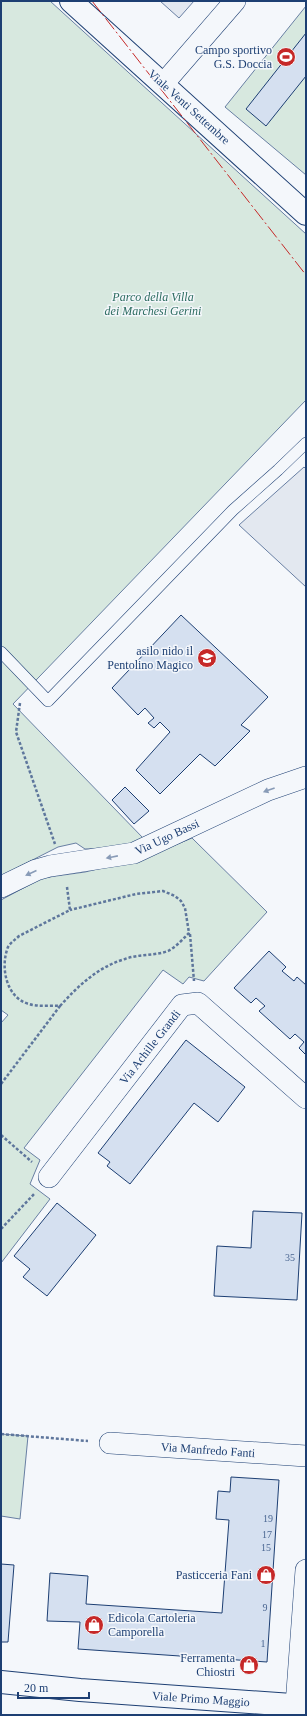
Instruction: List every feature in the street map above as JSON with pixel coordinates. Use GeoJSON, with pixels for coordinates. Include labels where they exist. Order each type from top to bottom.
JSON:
{"type":"FeatureCollection","features":[{"type":"Feature","properties":{"kind":"street","name":"Viale Venti Settembre"},"geometry":{"type":"LineString","coordinates":[[71,1],[164,83],[306,214]]}},
{"type":"Feature","properties":{"kind":"street"},"geometry":{"type":"LineString","coordinates":[[164,83],[235,1]]}},
{"type":"Feature","properties":{"kind":"street","name":"Via Ugo Bassi"},"geometry":{"type":"LineString","coordinates":[[1,887],[36,870],[134,853],[268,790],[306,777]]}},
{"type":"Feature","properties":{"kind":"street"},"geometry":{"type":"LineString","coordinates":[[198,1004],[306,1098]]}},
{"type":"Feature","properties":{"kind":"street","name":"Via Achille Grandi"},"geometry":{"type":"LineString","coordinates":[[49,1177],[182,1005],[198,1004]]}},
{"type":"Feature","properties":{"kind":"street","name":"Via Manfredo Fanti"},"geometry":{"type":"LineString","coordinates":[[110,1443],[306,1456]]}},
{"type":"Feature","properties":{"kind":"street"},"geometry":{"type":"LineString","coordinates":[[301,1706],[306,1570]]}},
{"type":"Feature","properties":{"kind":"street","name":"Viale Primo Maggio"},"geometry":{"type":"LineString","coordinates":[[1,1682],[80,1690],[301,1706]]}},
{"type":"Feature","properties":{"kind":"lane"},"geometry":{"type":"LineString","coordinates":[[1,652],[48,701],[234,510],[306,443]]}},
{"type":"Feature","properties":{"kind":"path"},"geometry":{"type":"LineString","coordinates":[[20,703],[16,732],[63,865],[70,910]]}},
{"type":"Feature","properties":{"kind":"path"},"geometry":{"type":"LineString","coordinates":[[60,1006],[29,1004],[18,999],[6,984],[3,974],[3,962],[6,952],[12,942],[19,936],[70,910],[136,894],[163,891],[175,896],[186,908],[198,1004]]}},
{"type":"Feature","properties":{"kind":"path"},"geometry":{"type":"LineString","coordinates":[[1,1084],[60,1006],[93,974],[126,958],[167,951],[176,946],[190,934]]}},
{"type":"Feature","properties":{"kind":"path"},"geometry":{"type":"LineString","coordinates":[[1,1135],[49,1177],[1,1229]]}},
{"type":"Feature","properties":{"kind":"path"},"geometry":{"type":"LineString","coordinates":[[1,1434],[110,1443]]}},
{"type":"Feature","properties":{"kind":"green space","name":"Parco della Villa dei Marchesi Gerini"},"geometry":{"type":"Polygon","coordinates":[[[1,1],[50,1],[306,234],[306,400],[13,704],[144,839],[121,847],[85,849],[76,843],[58,847],[1,876],[1,1]]]}},
{"type":"Feature","properties":{"kind":"green space","name":"Campo sportivo G.S. Doccia"},"geometry":{"type":"Polygon","coordinates":[[[306,6],[306,175],[225,107],[306,6]]]}},
{"type":"Feature","properties":{"kind":"green space"},"geometry":{"type":"Polygon","coordinates":[[[192,838],[267,912],[204,981],[189,977],[183,984],[163,970],[24,1148],[40,1160],[30,1184],[50,1199],[1,1263],[1,1023],[8,1015],[1,1010],[1,900],[42,878],[85,872],[141,859],[192,838]]]}},
{"type":"Feature","properties":{"kind":"green space"},"geometry":{"type":"Polygon","coordinates":[[[1,1434],[28,1436],[20,1519],[1,1516],[1,1434]]]}},
{"type":"Feature","properties":{"kind":"shaded area"},"geometry":{"type":"Polygon","coordinates":[[[160,1],[194,1],[179,18],[160,1]]]}},
{"type":"Feature","properties":{"kind":"shaded area"},"geometry":{"type":"Polygon","coordinates":[[[304,467],[306,469],[306,587],[239,525],[304,467]]]}},
{"type":"Feature","properties":{"kind":"building"},"geometry":{"type":"Polygon","coordinates":[[[306,33],[306,76],[266,126],[246,109],[306,33]]]}},
{"type":"Feature","properties":{"kind":"building","name":"asilo nido il Pentolino Magico"},"geometry":{"type":"Polygon","coordinates":[[[181,615],[268,697],[241,725],[250,731],[215,766],[200,754],[160,794],[136,770],[170,732],[160,722],[154,728],[148,723],[154,718],[145,708],[138,715],[112,688],[181,615]]]}},
{"type":"Feature","properties":{"kind":"building"},"geometry":{"type":"Polygon","coordinates":[[[125,787],[149,811],[134,824],[112,800],[125,787]]]}},
{"type":"Feature","properties":{"kind":"building"},"geometry":{"type":"Polygon","coordinates":[[[269,951],[286,967],[282,971],[294,981],[297,977],[306,985],[306,1055],[299,1048],[304,1042],[295,1034],[290,1039],[259,1011],[265,1006],[256,998],[251,1003],[234,988],[269,951]]]}},
{"type":"Feature","properties":{"kind":"building"},"geometry":{"type":"Polygon","coordinates":[[[186,1040],[245,1087],[218,1122],[194,1103],[130,1184],[107,1166],[110,1162],[98,1153],[186,1040]]]}},
{"type":"Feature","properties":{"kind":"building"},"geometry":{"type":"Polygon","coordinates":[[[57,1203],[96,1235],[47,1296],[23,1277],[30,1269],[14,1256],[57,1203]]]}},
{"type":"Feature","properties":{"kind":"building"},"geometry":{"type":"Polygon","coordinates":[[[253,1211],[302,1213],[297,1300],[214,1296],[217,1246],[251,1248],[253,1211]]]}},
{"type":"Feature","properties":{"kind":"building"},"geometry":{"type":"Polygon","coordinates":[[[231,1477],[279,1480],[267,1662],[78,1649],[80,1622],[47,1621],[50,1573],[88,1576],[86,1604],[222,1613],[229,1520],[216,1519],[218,1491],[230,1492],[231,1477]]]}},
{"type":"Feature","properties":{"kind":"building"},"geometry":{"type":"Polygon","coordinates":[[[1,1564],[14,1565],[8,1642],[1,1642],[1,1564]]]}},
{"type":"Feature","properties":{"kind":"power"},"geometry":{"type":"LineString","coordinates":[[92,1],[306,275]]}},
{"type":"Feature","properties":{"kind":"place","name":"Campo sportivo G.S. Doccia"},"geometry":{"type":"Point","coordinates":[286,57]}},
{"type":"Feature","properties":{"kind":"place","name":"asilo nido il Pentolino Magico"},"geometry":{"type":"Point","coordinates":[207,658]}},
{"type":"Feature","properties":{"kind":"place","name":"Pasticceria Fani"},"geometry":{"type":"Point","coordinates":[266,1575]}},
{"type":"Feature","properties":{"kind":"place","name":"Edicola Cartoleria Camporella"},"geometry":{"type":"Point","coordinates":[94,1625]}},
{"type":"Feature","properties":{"kind":"place","name":"Ferramenta Chiostri"},"geometry":{"type":"Point","coordinates":[249,1665]}}]}
